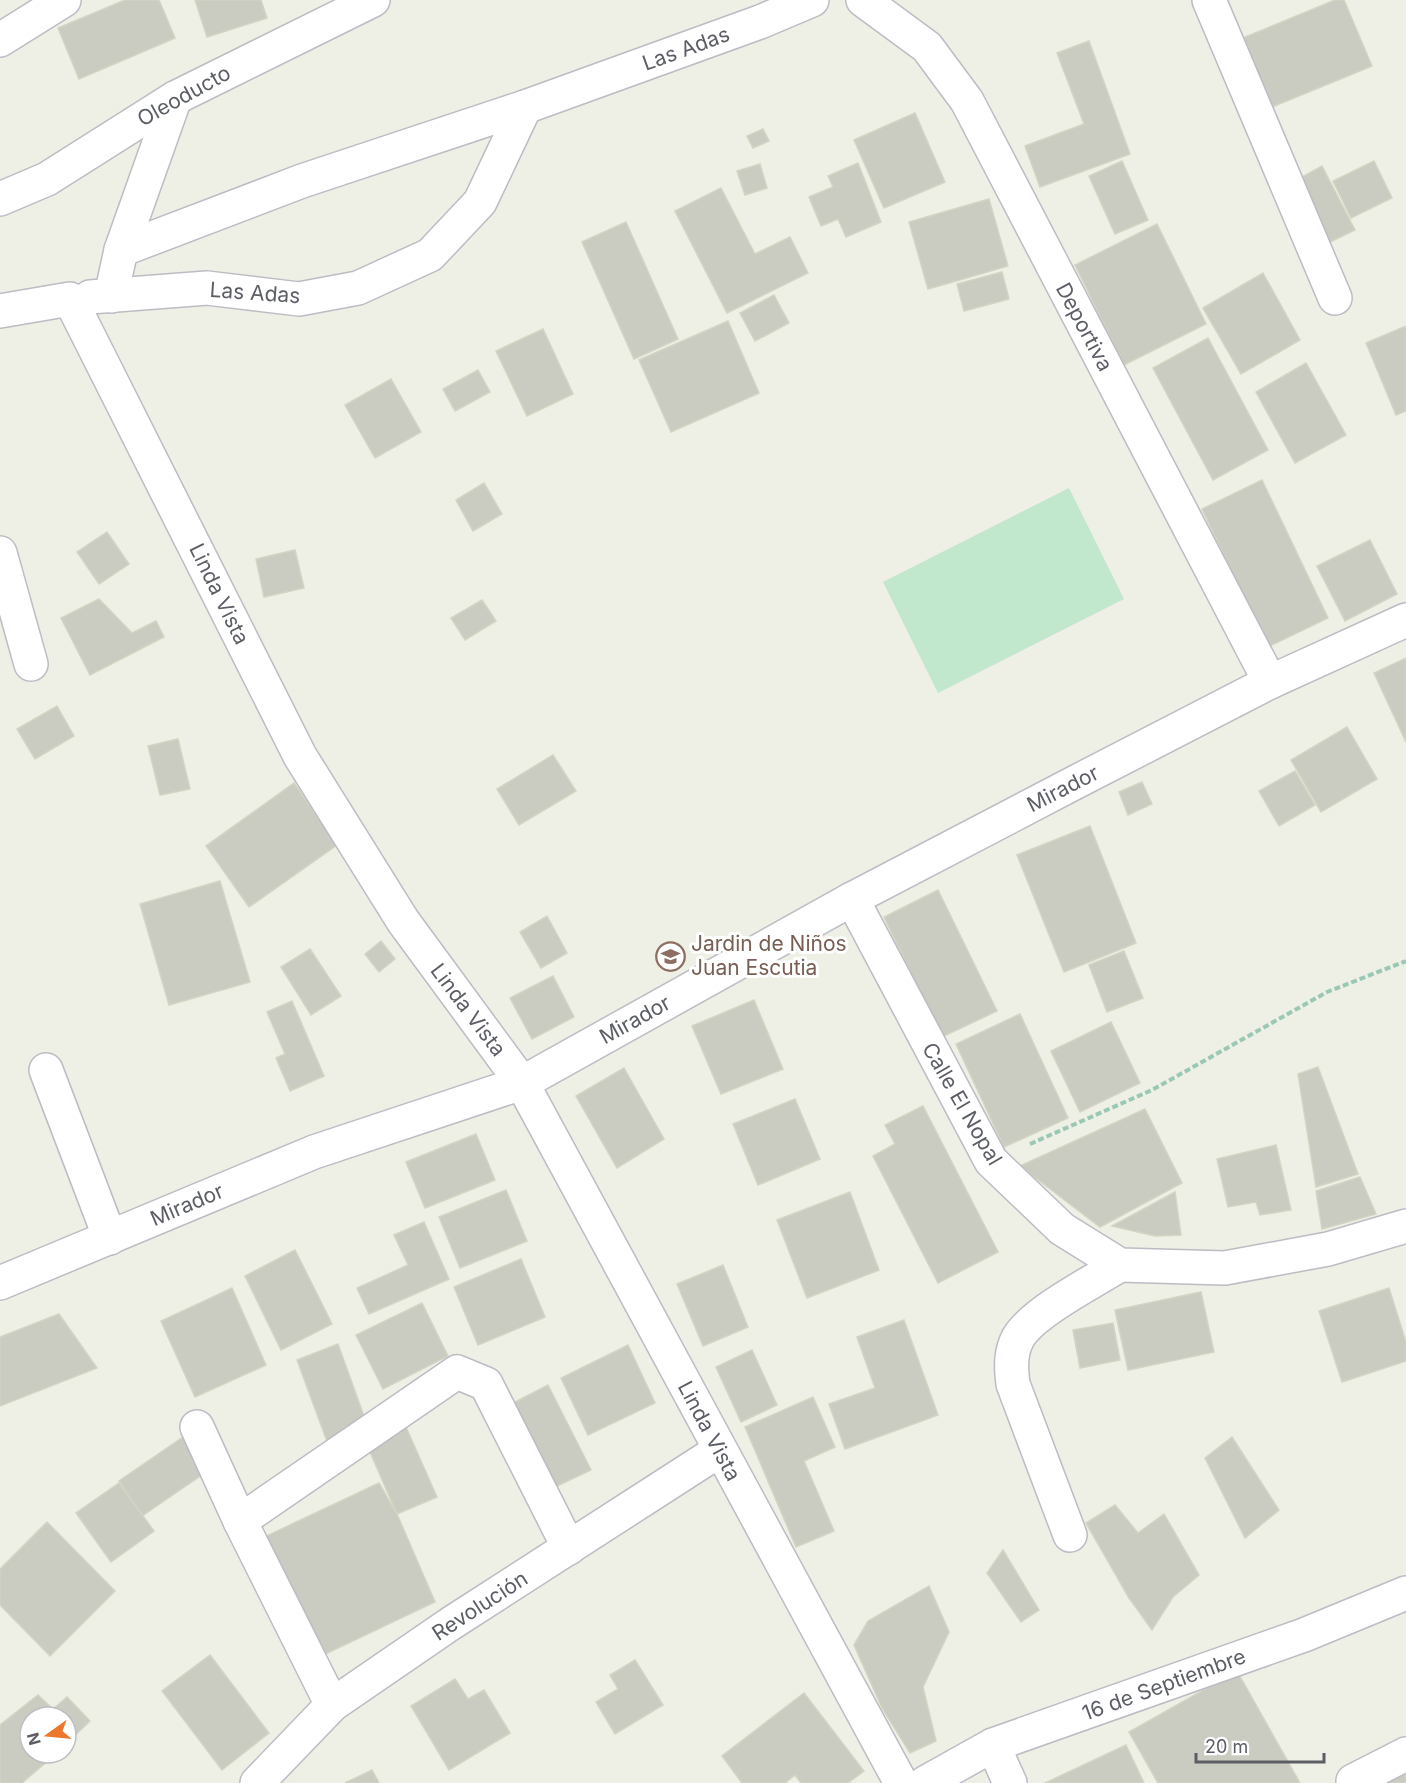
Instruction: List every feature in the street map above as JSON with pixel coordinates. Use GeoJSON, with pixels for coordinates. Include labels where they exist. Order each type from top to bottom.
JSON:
{"type":"FeatureCollection","features":[{"type":"Feature","properties":{"kind":"street"},"geometry":{"type":"LineString","coordinates":[[0,40],[64,0]]}},
{"type":"Feature","properties":{"kind":"street","name":"Oleoducto"},"geometry":{"type":"LineString","coordinates":[[0,199],[47,179],[175,98],[373,0]]}},
{"type":"Feature","properties":{"kind":"street","name":"Las Adas"},"geometry":{"type":"LineString","coordinates":[[121,250],[374,155],[525,107],[761,11],[812,0]]}},
{"type":"Feature","properties":{"kind":"street","name":"Deportiva"},"geometry":{"type":"LineString","coordinates":[[863,0],[927,47],[967,101],[1270,682]]}},
{"type":"Feature","properties":{"kind":"street"},"geometry":{"type":"LineString","coordinates":[[1209,0],[1335,298]]}},
{"type":"Feature","properties":{"kind":"street"},"geometry":{"type":"LineString","coordinates":[[111,296],[121,250],[175,98]]}},
{"type":"Feature","properties":{"kind":"street","name":"Las Adas"},"geometry":{"type":"LineString","coordinates":[[70,299],[207,288],[299,299],[358,288],[430,255],[480,202],[525,107]]}},
{"type":"Feature","properties":{"kind":"street"},"geometry":{"type":"LineString","coordinates":[[0,311],[70,299]]}},
{"type":"Feature","properties":{"kind":"street","name":"Linda Vista"},"geometry":{"type":"LineString","coordinates":[[70,299],[300,756],[403,921],[522,1083],[902,1783]]}},
{"type":"Feature","properties":{"kind":"street"},"geometry":{"type":"LineString","coordinates":[[0,553],[31,664]]}},
{"type":"Feature","properties":{"kind":"street","name":"Mirador"},"geometry":{"type":"LineString","coordinates":[[0,1283],[314,1152],[522,1083],[852,899],[1270,682],[1406,621]]}},
{"type":"Feature","properties":{"kind":"street","name":"Calle El Nopal"},"geometry":{"type":"LineString","coordinates":[[852,899],[991,1161],[1062,1229],[1120,1265]]}},
{"type":"Feature","properties":{"kind":"street"},"geometry":{"type":"LineString","coordinates":[[46,1070],[110,1238]]}},
{"type":"Feature","properties":{"kind":"street"},"geometry":{"type":"LineString","coordinates":[[1070,1535],[1013,1384],[1011,1361],[1017,1339],[1030,1322],[1120,1265],[1225,1268],[1328,1249],[1406,1226]]}},
{"type":"Feature","properties":{"kind":"street"},"geometry":{"type":"LineString","coordinates":[[240,1521],[457,1372],[486,1384],[569,1548]]}},
{"type":"Feature","properties":{"kind":"street"},"geometry":{"type":"LineString","coordinates":[[197,1427],[240,1521],[332,1705]]}},
{"type":"Feature","properties":{"kind":"street","name":"Revolución"},"geometry":{"type":"LineString","coordinates":[[257,1783],[332,1705],[450,1623],[720,1450]]}},
{"type":"Feature","properties":{"kind":"street","name":"16 de Septiembre"},"geometry":{"type":"LineString","coordinates":[[925,1783],[993,1745],[1304,1635],[1406,1593]]}},
{"type":"Feature","properties":{"kind":"street"},"geometry":{"type":"LineString","coordinates":[[993,1745],[1010,1783]]}},
{"type":"Feature","properties":{"kind":"street"},"geometry":{"type":"LineString","coordinates":[[1353,1781],[1406,1754]]}},
{"type":"Feature","properties":{"kind":"path"},"geometry":{"type":"LineString","coordinates":[[991,1161],[1152,1090],[1327,992],[1406,960]]}},
{"type":"Feature","properties":{"kind":"green space"},"geometry":{"type":"Polygon","coordinates":[[[1069,488],[1124,599],[938,693],[883,582],[1069,488]]]}},
{"type":"Feature","properties":{"kind":"building"},"geometry":{"type":"Polygon","coordinates":[[[125,0],[159,0],[175,38],[79,79],[58,28],[125,0]]]}},
{"type":"Feature","properties":{"kind":"building"},"geometry":{"type":"Polygon","coordinates":[[[195,0],[261,0],[267,18],[207,37],[195,0]]]}},
{"type":"Feature","properties":{"kind":"building"},"geometry":{"type":"Polygon","coordinates":[[[1335,0],[1344,0],[1372,66],[1272,107],[1243,38],[1335,0]]]}},
{"type":"Feature","properties":{"kind":"building"},"geometry":{"type":"Polygon","coordinates":[[[1089,41],[1130,154],[1040,187],[1025,146],[1084,124],[1057,53],[1089,41]]]}},
{"type":"Feature","properties":{"kind":"building"},"geometry":{"type":"Polygon","coordinates":[[[915,113],[945,182],[884,208],[854,140],[915,113]]]}},
{"type":"Feature","properties":{"kind":"building"},"geometry":{"type":"Polygon","coordinates":[[[763,129],[769,141],[753,148],[747,136],[763,129]]]}},
{"type":"Feature","properties":{"kind":"building"},"geometry":{"type":"Polygon","coordinates":[[[1122,161],[1148,220],[1115,234],[1089,176],[1122,161]]]}},
{"type":"Feature","properties":{"kind":"building"},"geometry":{"type":"Polygon","coordinates":[[[1374,161],[1392,198],[1351,218],[1333,181],[1374,161]]]}},
{"type":"Feature","properties":{"kind":"building"},"geometry":{"type":"Polygon","coordinates":[[[858,163],[881,222],[846,237],[838,219],[821,226],[809,197],[833,187],[828,176],[858,163]]]}},
{"type":"Feature","properties":{"kind":"building"},"geometry":{"type":"Polygon","coordinates":[[[760,164],[767,188],[745,195],[737,171],[760,164]]]}},
{"type":"Feature","properties":{"kind":"building"},"geometry":{"type":"Polygon","coordinates":[[[1322,166],[1355,230],[1326,244],[1293,182],[1322,166]]]}},
{"type":"Feature","properties":{"kind":"building"},"geometry":{"type":"Polygon","coordinates":[[[721,188],[755,254],[790,237],[808,273],[727,313],[675,211],[721,188]]]}},
{"type":"Feature","properties":{"kind":"building"},"geometry":{"type":"Polygon","coordinates":[[[989,199],[1008,266],[928,289],[909,222],[989,199]]]}},
{"type":"Feature","properties":{"kind":"building"},"geometry":{"type":"Polygon","coordinates":[[[626,222],[678,339],[634,359],[582,242],[626,222]]]}},
{"type":"Feature","properties":{"kind":"building"},"geometry":{"type":"Polygon","coordinates":[[[1157,224],[1206,324],[1124,365],[1075,265],[1157,224]]]}},
{"type":"Feature","properties":{"kind":"building"},"geometry":{"type":"Polygon","coordinates":[[[1002,272],[1009,299],[964,311],[957,284],[1002,272]]]}},
{"type":"Feature","properties":{"kind":"building"},"geometry":{"type":"Polygon","coordinates":[[[1263,273],[1300,340],[1241,374],[1203,308],[1263,273]]]}},
{"type":"Feature","properties":{"kind":"building"},"geometry":{"type":"Polygon","coordinates":[[[774,295],[789,323],[755,341],[740,313],[774,295]]]}},
{"type":"Feature","properties":{"kind":"building"},"geometry":{"type":"Polygon","coordinates":[[[728,321],[759,393],[671,432],[639,360],[728,321]]]}},
{"type":"Feature","properties":{"kind":"building"},"geometry":{"type":"Polygon","coordinates":[[[1406,326],[1406,411],[1396,415],[1366,343],[1406,326]]]}},
{"type":"Feature","properties":{"kind":"building"},"geometry":{"type":"Polygon","coordinates":[[[543,329],[573,394],[527,416],[496,351],[543,329]]]}},
{"type":"Feature","properties":{"kind":"building"},"geometry":{"type":"Polygon","coordinates":[[[1208,338],[1268,450],[1213,480],[1153,368],[1208,338]]]}},
{"type":"Feature","properties":{"kind":"building"},"geometry":{"type":"Polygon","coordinates":[[[1306,363],[1346,435],[1295,463],[1256,392],[1306,363]]]}},
{"type":"Feature","properties":{"kind":"building"},"geometry":{"type":"Polygon","coordinates":[[[478,370],[490,392],[455,411],[443,389],[478,370]]]}},
{"type":"Feature","properties":{"kind":"building"},"geometry":{"type":"Polygon","coordinates":[[[391,379],[421,432],[375,458],[345,405],[391,379]]]}},
{"type":"Feature","properties":{"kind":"building"},"geometry":{"type":"Polygon","coordinates":[[[1262,480],[1328,618],[1268,647],[1202,509],[1262,480]]]}},
{"type":"Feature","properties":{"kind":"building"},"geometry":{"type":"Polygon","coordinates":[[[484,483],[502,514],[473,531],[456,500],[484,483]]]}},
{"type":"Feature","properties":{"kind":"building"},"geometry":{"type":"Polygon","coordinates":[[[107,532],[129,564],[99,584],[77,552],[107,532]]]}},
{"type":"Feature","properties":{"kind":"building"},"geometry":{"type":"Polygon","coordinates":[[[1370,540],[1397,594],[1345,621],[1317,566],[1370,540]]]}},
{"type":"Feature","properties":{"kind":"building"},"geometry":{"type":"Polygon","coordinates":[[[295,550],[304,588],[264,597],[256,559],[295,550]]]}},
{"type":"Feature","properties":{"kind":"building"},"geometry":{"type":"Polygon","coordinates":[[[99,599],[132,633],[156,621],[164,637],[90,675],[61,618],[99,599]]]}},
{"type":"Feature","properties":{"kind":"building"},"geometry":{"type":"Polygon","coordinates":[[[482,600],[496,621],[465,640],[451,618],[482,600]]]}},
{"type":"Feature","properties":{"kind":"building"},"geometry":{"type":"Polygon","coordinates":[[[1406,658],[1406,742],[1374,673],[1406,658]]]}},
{"type":"Feature","properties":{"kind":"building"},"geometry":{"type":"Polygon","coordinates":[[[57,706],[74,736],[35,759],[17,729],[57,706]]]}},
{"type":"Feature","properties":{"kind":"building"},"geometry":{"type":"Polygon","coordinates":[[[1347,727],[1377,779],[1321,812],[1291,760],[1347,727]]]}},
{"type":"Feature","properties":{"kind":"building"},"geometry":{"type":"Polygon","coordinates":[[[178,739],[190,789],[160,795],[148,746],[178,739]]]}},
{"type":"Feature","properties":{"kind":"building"},"geometry":{"type":"Polygon","coordinates":[[[553,755],[576,791],[519,825],[497,789],[553,755]]]}},
{"type":"Feature","properties":{"kind":"building"},"geometry":{"type":"Polygon","coordinates":[[[1295,771],[1315,805],[1279,826],[1259,791],[1295,771]]]}},
{"type":"Feature","properties":{"kind":"building"},"geometry":{"type":"Polygon","coordinates":[[[1142,782],[1152,804],[1128,815],[1119,792],[1142,782]]]}},
{"type":"Feature","properties":{"kind":"building"},"geometry":{"type":"Polygon","coordinates":[[[294,783],[337,845],[249,907],[206,846],[294,783]]]}},
{"type":"Feature","properties":{"kind":"building"},"geometry":{"type":"Polygon","coordinates":[[[1090,826],[1136,943],[1064,972],[1017,855],[1090,826]]]}},
{"type":"Feature","properties":{"kind":"building"},"geometry":{"type":"Polygon","coordinates":[[[220,881],[250,982],[169,1005],[140,904],[220,881]]]}},
{"type":"Feature","properties":{"kind":"building"},"geometry":{"type":"Polygon","coordinates":[[[938,890],[997,1011],[942,1037],[884,917],[938,890]]]}},
{"type":"Feature","properties":{"kind":"building"},"geometry":{"type":"Polygon","coordinates":[[[547,916],[567,953],[541,968],[520,932],[547,916]]]}},
{"type":"Feature","properties":{"kind":"building"},"geometry":{"type":"Polygon","coordinates":[[[381,941],[395,959],[379,972],[365,954],[381,941]]]}},
{"type":"Feature","properties":{"kind":"building"},"geometry":{"type":"Polygon","coordinates":[[[310,949],[341,996],[311,1015],[281,967],[310,949]]]}},
{"type":"Feature","properties":{"kind":"building"},"geometry":{"type":"Polygon","coordinates":[[[1124,951],[1143,998],[1107,1012],[1089,965],[1124,951]]]}},
{"type":"Feature","properties":{"kind":"building"},"geometry":{"type":"Polygon","coordinates":[[[553,976],[574,1017],[532,1039],[510,998],[553,976]]]}},
{"type":"Feature","properties":{"kind":"building"},"geometry":{"type":"Polygon","coordinates":[[[754,1000],[783,1069],[721,1094],[692,1026],[754,1000]]]}},
{"type":"Feature","properties":{"kind":"building"},"geometry":{"type":"Polygon","coordinates":[[[292,1001],[324,1076],[290,1091],[276,1058],[285,1054],[267,1012],[292,1001]]]}},
{"type":"Feature","properties":{"kind":"building"},"geometry":{"type":"Polygon","coordinates":[[[1020,1014],[1068,1118],[1004,1147],[956,1044],[1020,1014]]]}},
{"type":"Feature","properties":{"kind":"building"},"geometry":{"type":"Polygon","coordinates":[[[1111,1022],[1140,1083],[1080,1112],[1051,1051],[1111,1022]]]}},
{"type":"Feature","properties":{"kind":"building"},"geometry":{"type":"Polygon","coordinates":[[[1318,1067],[1358,1174],[1316,1187],[1298,1074],[1318,1067]]]}},
{"type":"Feature","properties":{"kind":"building"},"geometry":{"type":"Polygon","coordinates":[[[624,1068],[664,1139],[617,1168],[576,1096],[624,1068]]]}},
{"type":"Feature","properties":{"kind":"building"},"geometry":{"type":"Polygon","coordinates":[[[795,1099],[820,1159],[758,1185],[733,1124],[795,1099]]]}},
{"type":"Feature","properties":{"kind":"building"},"geometry":{"type":"Polygon","coordinates":[[[923,1106],[998,1252],[938,1283],[873,1156],[895,1144],[885,1125],[923,1106]]]}},
{"type":"Feature","properties":{"kind":"building"},"geometry":{"type":"Polygon","coordinates":[[[1145,1109],[1182,1183],[1100,1227],[1020,1166],[1145,1109]]]}},
{"type":"Feature","properties":{"kind":"building"},"geometry":{"type":"Polygon","coordinates":[[[476,1134],[495,1180],[425,1208],[406,1162],[476,1134]]]}},
{"type":"Feature","properties":{"kind":"building"},"geometry":{"type":"Polygon","coordinates":[[[1276,1145],[1291,1210],[1260,1215],[1256,1202],[1228,1207],[1217,1159],[1276,1145]]]}},
{"type":"Feature","properties":{"kind":"building"},"geometry":{"type":"Polygon","coordinates":[[[1360,1177],[1376,1214],[1322,1229],[1316,1191],[1360,1177]]]}},
{"type":"Feature","properties":{"kind":"building"},"geometry":{"type":"Polygon","coordinates":[[[506,1190],[527,1241],[460,1268],[439,1217],[506,1190]]]}},
{"type":"Feature","properties":{"kind":"building"},"geometry":{"type":"Polygon","coordinates":[[[850,1192],[879,1270],[807,1298],[777,1220],[850,1192]]]}},
{"type":"Feature","properties":{"kind":"building"},"geometry":{"type":"Polygon","coordinates":[[[1175,1192],[1181,1235],[1155,1236],[1112,1226],[1175,1192]]]}},
{"type":"Feature","properties":{"kind":"building"},"geometry":{"type":"Polygon","coordinates":[[[424,1222],[449,1279],[369,1314],[357,1288],[408,1265],[394,1235],[424,1222]]]}},
{"type":"Feature","properties":{"kind":"building"},"geometry":{"type":"Polygon","coordinates":[[[295,1250],[332,1324],[281,1350],[245,1276],[295,1250]]]}},
{"type":"Feature","properties":{"kind":"building"},"geometry":{"type":"Polygon","coordinates":[[[521,1259],[545,1317],[478,1345],[454,1287],[521,1259]]]}},
{"type":"Feature","properties":{"kind":"building"},"geometry":{"type":"Polygon","coordinates":[[[723,1265],[748,1327],[703,1346],[677,1284],[723,1265]]]}},
{"type":"Feature","properties":{"kind":"building"},"geometry":{"type":"Polygon","coordinates":[[[232,1288],[266,1365],[195,1397],[161,1321],[232,1288]]]}},
{"type":"Feature","properties":{"kind":"building"},"geometry":{"type":"Polygon","coordinates":[[[1389,1288],[1406,1342],[1406,1361],[1342,1382],[1319,1311],[1389,1288]]]}},
{"type":"Feature","properties":{"kind":"building"},"geometry":{"type":"Polygon","coordinates":[[[1201,1292],[1214,1352],[1128,1370],[1115,1310],[1201,1292]]]}},
{"type":"Feature","properties":{"kind":"building"},"geometry":{"type":"Polygon","coordinates":[[[422,1303],[448,1356],[383,1389],[356,1335],[422,1303]]]}},
{"type":"Feature","properties":{"kind":"building"},"geometry":{"type":"Polygon","coordinates":[[[59,1314],[97,1368],[0,1406],[0,1337],[59,1314]]]}},
{"type":"Feature","properties":{"kind":"building"},"geometry":{"type":"Polygon","coordinates":[[[904,1320],[938,1415],[845,1449],[829,1404],[875,1388],[857,1337],[904,1320]]]}},
{"type":"Feature","properties":{"kind":"building"},"geometry":{"type":"Polygon","coordinates":[[[1113,1323],[1120,1360],[1080,1368],[1073,1330],[1113,1323]]]}},
{"type":"Feature","properties":{"kind":"building"},"geometry":{"type":"Polygon","coordinates":[[[338,1344],[369,1430],[328,1444],[297,1360],[338,1344]]]}},
{"type":"Feature","properties":{"kind":"building"},"geometry":{"type":"Polygon","coordinates":[[[628,1345],[655,1403],[588,1435],[561,1378],[628,1345]]]}},
{"type":"Feature","properties":{"kind":"building"},"geometry":{"type":"Polygon","coordinates":[[[752,1350],[777,1405],[741,1422],[716,1367],[752,1350]]]}},
{"type":"Feature","properties":{"kind":"building"},"geometry":{"type":"Polygon","coordinates":[[[548,1385],[591,1470],[553,1488],[511,1404],[548,1385]]]}},
{"type":"Feature","properties":{"kind":"building"},"geometry":{"type":"Polygon","coordinates":[[[813,1397],[835,1447],[804,1461],[834,1531],[796,1547],[745,1427],[813,1397]]]}},
{"type":"Feature","properties":{"kind":"building"},"geometry":{"type":"Polygon","coordinates":[[[406,1427],[437,1497],[397,1514],[367,1445],[406,1427]]]}},
{"type":"Feature","properties":{"kind":"building"},"geometry":{"type":"Polygon","coordinates":[[[186,1435],[209,1470],[142,1516],[119,1481],[186,1435]]]}},
{"type":"Feature","properties":{"kind":"building"},"geometry":{"type":"Polygon","coordinates":[[[1232,1437],[1279,1510],[1245,1538],[1205,1458],[1232,1437]]]}},
{"type":"Feature","properties":{"kind":"building"},"geometry":{"type":"Polygon","coordinates":[[[119,1483],[154,1531],[111,1562],[76,1513],[119,1483]]]}},
{"type":"Feature","properties":{"kind":"building"},"geometry":{"type":"Polygon","coordinates":[[[379,1483],[397,1514],[435,1602],[315,1659],[258,1540],[379,1483]]]}},
{"type":"Feature","properties":{"kind":"building"},"geometry":{"type":"Polygon","coordinates":[[[1115,1505],[1138,1533],[1164,1514],[1199,1575],[1173,1597],[1152,1630],[1129,1598],[1086,1523],[1115,1505]]]}},
{"type":"Feature","properties":{"kind":"building"},"geometry":{"type":"Polygon","coordinates":[[[47,1522],[115,1591],[50,1656],[0,1605],[0,1569],[47,1522]]]}},
{"type":"Feature","properties":{"kind":"building"},"geometry":{"type":"Polygon","coordinates":[[[1003,1550],[1039,1610],[1021,1622],[987,1573],[1003,1550]]]}},
{"type":"Feature","properties":{"kind":"building"},"geometry":{"type":"Polygon","coordinates":[[[929,1586],[949,1632],[923,1687],[936,1741],[910,1753],[882,1708],[854,1645],[868,1621],[929,1586]]]}},
{"type":"Feature","properties":{"kind":"building"},"geometry":{"type":"Polygon","coordinates":[[[210,1655],[269,1733],[222,1770],[162,1691],[210,1655]]]}},
{"type":"Feature","properties":{"kind":"building"},"geometry":{"type":"Polygon","coordinates":[[[635,1660],[663,1705],[615,1734],[596,1702],[618,1689],[610,1675],[635,1660]]]}},
{"type":"Feature","properties":{"kind":"building"},"geometry":{"type":"Polygon","coordinates":[[[1237,1671],[1300,1783],[1158,1783],[1129,1732],[1237,1671]]]}},
{"type":"Feature","properties":{"kind":"building"},"geometry":{"type":"Polygon","coordinates":[[[455,1679],[468,1699],[484,1690],[510,1733],[449,1770],[411,1706],[455,1679]]]}},
{"type":"Feature","properties":{"kind":"building"},"geometry":{"type":"Polygon","coordinates":[[[804,1693],[864,1771],[848,1783],[801,1783],[795,1775],[785,1783],[742,1783],[722,1756],[804,1693]]]}},
{"type":"Feature","properties":{"kind":"building"},"geometry":{"type":"Polygon","coordinates":[[[38,1695],[49,1705],[25,1705],[38,1695]]]}},
{"type":"Feature","properties":{"kind":"building"},"geometry":{"type":"Polygon","coordinates":[[[67,1697],[75,1705],[58,1705],[67,1697]]]}},
{"type":"Feature","properties":{"kind":"building"},"geometry":{"type":"Polygon","coordinates":[[[78,1708],[90,1721],[78,1732],[78,1708]]]}},
{"type":"Feature","properties":{"kind":"building"},"geometry":{"type":"Polygon","coordinates":[[[18,1711],[18,1765],[43,1765],[22,1783],[0,1783],[0,1725],[18,1711]]]}},
{"type":"Feature","properties":{"kind":"building"},"geometry":{"type":"Polygon","coordinates":[[[1126,1745],[1144,1783],[1045,1783],[1126,1745]]]}},
{"type":"Feature","properties":{"kind":"building"},"geometry":{"type":"Polygon","coordinates":[[[372,1770],[379,1783],[345,1783],[372,1770]]]}},
{"type":"Feature","properties":{"kind":"building"},"geometry":{"type":"Polygon","coordinates":[[[1406,1774],[1406,1783],[1384,1783],[1406,1774]]]}},
{"type":"Feature","properties":{"kind":"place","name":"Jardin de Niños Juan Escutia"},"geometry":{"type":"Point","coordinates":[670,956]}}]}
